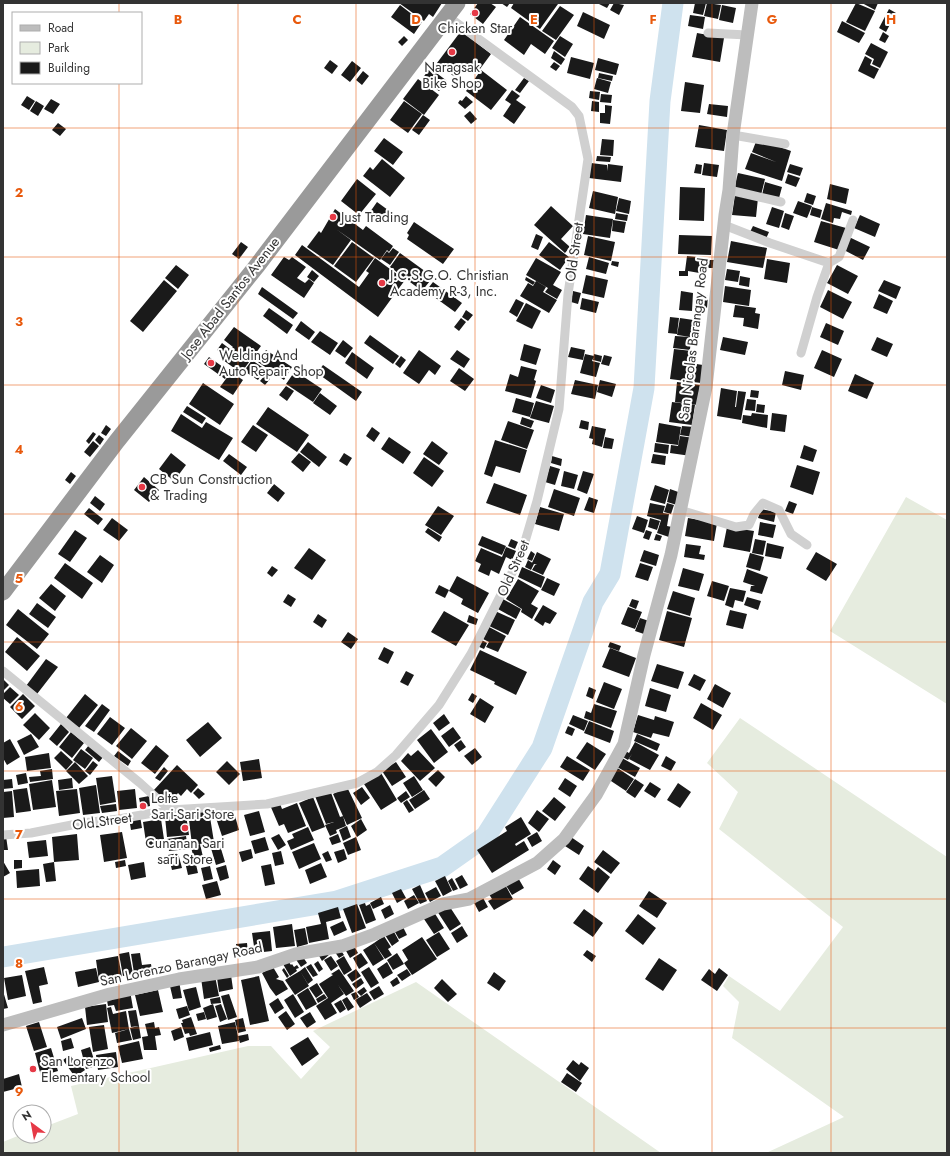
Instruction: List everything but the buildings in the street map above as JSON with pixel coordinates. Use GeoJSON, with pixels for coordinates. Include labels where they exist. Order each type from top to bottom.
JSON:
{"type":"FeatureCollection","features":[{"type":"Feature","properties":{"kind":"highway","name":"Jose Abad Santos Avenue"},"geometry":{"type":"LineString","coordinates":[[3,592],[117,441],[256,267],[452,10]]}},
{"type":"Feature","properties":{"kind":"street","name":"San Nicolas Barangay Road"},"geometry":{"type":"LineString","coordinates":[[624,744],[644,655],[671,555],[706,387],[729,190],[733,135],[752,3]]}},
{"type":"Feature","properties":{"kind":"street","name":"Old Street"},"geometry":{"type":"LineString","coordinates":[[3,834],[31,833],[82,822],[119,820],[170,810],[267,804],[357,782],[377,772],[413,737],[449,691],[471,654],[521,555],[537,501],[558,409],[568,294],[588,159],[579,116],[572,107],[452,10]]}},
{"type":"Feature","properties":{"kind":"street"},"geometry":{"type":"LineString","coordinates":[[708,33],[747,35]]}},
{"type":"Feature","properties":{"kind":"street"},"geometry":{"type":"LineString","coordinates":[[733,135],[785,144]]}},
{"type":"Feature","properties":{"kind":"street"},"geometry":{"type":"LineString","coordinates":[[729,190],[781,202]]}},
{"type":"Feature","properties":{"kind":"street"},"geometry":{"type":"LineString","coordinates":[[801,353],[817,297],[829,263],[839,257],[853,220]]}},
{"type":"Feature","properties":{"kind":"street"},"geometry":{"type":"LineString","coordinates":[[724,225],[770,243],[829,263]]}},
{"type":"Feature","properties":{"kind":"street"},"geometry":{"type":"LineString","coordinates":[[680,510],[736,527],[749,525],[754,514],[763,503],[779,510],[791,534],[807,545]]}},
{"type":"Feature","properties":{"kind":"street"},"geometry":{"type":"LineString","coordinates":[[3,670],[140,782],[170,810]]}},
{"type":"Feature","properties":{"kind":"street","name":"San Lorenzo Barangay Road"},"geometry":{"type":"LineString","coordinates":[[3,1025],[118,992],[179,979],[258,967],[296,954],[342,946],[375,934],[443,904],[469,899],[537,863],[564,839],[596,795],[624,744]]}},
{"type":"Feature","properties":{"kind":"green space"},"geometry":{"type":"Polygon","coordinates":[[[906,497],[947,520],[947,704],[830,631],[906,497]]]}},
{"type":"Feature","properties":{"kind":"green space"},"geometry":{"type":"Polygon","coordinates":[[[740,718],[947,857],[947,1153],[766,1153],[844,1117],[732,1038],[739,1002],[723,986],[729,976],[780,1011],[843,927],[719,829],[738,792],[707,763],[740,718]]]}},
{"type":"Feature","properties":{"kind":"green space"},"geometry":{"type":"Polygon","coordinates":[[[416,982],[661,1153],[3,1153],[3,1142],[12,1138],[12,1144],[52,1144],[52,1124],[78,1114],[71,1086],[248,1046],[271,1046],[301,1079],[330,1047],[313,1031],[416,982]]]}},
{"type":"Feature","properties":{"kind":"waterway"},"geometry":{"type":"LineString","coordinates":[[3,957],[337,901],[442,867],[486,836],[542,748],[593,602],[610,574],[644,388],[660,101],[673,3]]}},
{"type":"Feature","properties":{"kind":"place","name":"Chicken Star"},"geometry":{"type":"Point","coordinates":[475,13]}},
{"type":"Feature","properties":{"kind":"place","name":"Naragsak Bike Shop"},"geometry":{"type":"Point","coordinates":[452,52]}},
{"type":"Feature","properties":{"kind":"place","name":"Just Trading"},"geometry":{"type":"Point","coordinates":[333,217]}},
{"type":"Feature","properties":{"kind":"place","name":"J.C.S.G.O. Christian Academy R-3, Inc."},"geometry":{"type":"Point","coordinates":[382,283]}},
{"type":"Feature","properties":{"kind":"place","name":"Welding And Auto Repair Shop"},"geometry":{"type":"Point","coordinates":[211,363]}},
{"type":"Feature","properties":{"kind":"place","name":"CB Sun Construction & Trading"},"geometry":{"type":"Point","coordinates":[142,487]}},
{"type":"Feature","properties":{"kind":"place","name":"Lelte Sari-Sari Store"},"geometry":{"type":"Point","coordinates":[143,806]}},
{"type":"Feature","properties":{"kind":"place","name":"Cunanan Sari sari Store"},"geometry":{"type":"Point","coordinates":[185,828]}},
{"type":"Feature","properties":{"kind":"place","name":"San Lorenzo Elementary School"},"geometry":{"type":"Point","coordinates":[33,1069]}}]}
